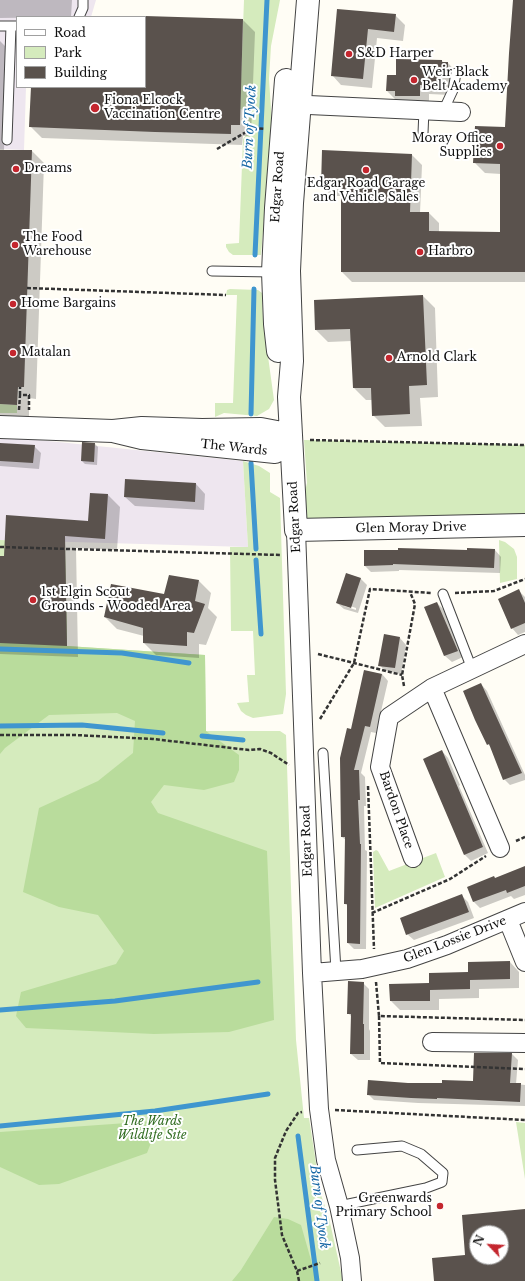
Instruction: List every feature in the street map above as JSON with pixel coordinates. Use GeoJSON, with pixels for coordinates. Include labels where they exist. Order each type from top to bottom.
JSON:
{"type":"FeatureCollection","features":[{"type":"Feature","properties":{"kind":"street","name":"Edgar Road"},"geometry":{"type":"LineString","coordinates":[[292,0],[292,203],[281,271],[292,361],[289,404],[290,445],[296,530],[312,973],[319,1109],[326,1160],[339,1206],[350,1258],[352,1281]]}},
{"type":"Feature","properties":{"kind":"street","name":"Edgar Road"},"geometry":{"type":"LineString","coordinates":[[292,104],[308,0]]}},
{"type":"Feature","properties":{"kind":"street"},"geometry":{"type":"LineString","coordinates":[[292,104],[461,112]]}},
{"type":"Feature","properties":{"kind":"street"},"geometry":{"type":"LineString","coordinates":[[269,430],[278,425],[289,404]]}},
{"type":"Feature","properties":{"kind":"street","name":"The Wards"},"geometry":{"type":"LineString","coordinates":[[0,428],[113,431],[142,428],[269,430],[282,434],[290,445]]}},
{"type":"Feature","properties":{"kind":"street","name":"The Wards"},"geometry":{"type":"LineString","coordinates":[[113,431],[142,438],[290,445]]}},
{"type":"Feature","properties":{"kind":"street","name":"Glen Moray Drive"},"geometry":{"type":"LineString","coordinates":[[296,530],[525,525]]}},
{"type":"Feature","properties":{"kind":"street","name":"Bardon Place"},"geometry":{"type":"LineString","coordinates":[[413,858],[380,767],[389,717],[432,688],[525,644]]}},
{"type":"Feature","properties":{"kind":"street"},"geometry":{"type":"LineString","coordinates":[[432,688],[500,848]]}},
{"type":"Feature","properties":{"kind":"street","name":"Glen Lossie Drive"},"geometry":{"type":"LineString","coordinates":[[312,973],[362,969],[407,959],[447,945],[525,912]]}},
{"type":"Feature","properties":{"kind":"street"},"geometry":{"type":"LineString","coordinates":[[508,920],[525,962]]}},
{"type":"Feature","properties":{"kind":"street"},"geometry":{"type":"LineString","coordinates":[[432,1042],[525,1043]]}},
{"type":"Feature","properties":{"kind":"lane"},"geometry":{"type":"LineString","coordinates":[[79,16],[83,8],[83,0]]}},
{"type":"Feature","properties":{"kind":"lane"},"geometry":{"type":"LineString","coordinates":[[0,26],[14,26],[7,140]]}},
{"type":"Feature","properties":{"kind":"lane"},"geometry":{"type":"LineString","coordinates":[[422,133],[432,111],[446,105],[453,90],[456,73]]}},
{"type":"Feature","properties":{"kind":"lane"},"geometry":{"type":"LineString","coordinates":[[212,270],[281,271]]}},
{"type":"Feature","properties":{"kind":"lane"},"geometry":{"type":"LineString","coordinates":[[443,594],[472,669]]}},
{"type":"Feature","properties":{"kind":"lane"},"geometry":{"type":"LineString","coordinates":[[323,754],[336,971]]}},
{"type":"Feature","properties":{"kind":"lane"},"geometry":{"type":"LineString","coordinates":[[339,1206],[426,1188],[442,1182],[443,1173],[421,1154],[402,1146],[357,1150]]}},
{"type":"Feature","properties":{"kind":"path"},"geometry":{"type":"LineString","coordinates":[[217,149],[253,128]]}},
{"type":"Feature","properties":{"kind":"path"},"geometry":{"type":"LineString","coordinates":[[27,288],[226,294]]}},
{"type":"Feature","properties":{"kind":"path"},"geometry":{"type":"LineString","coordinates":[[19,409],[20,387]]}},
{"type":"Feature","properties":{"kind":"path"},"geometry":{"type":"LineString","coordinates":[[20,395],[29,396]]}},
{"type":"Feature","properties":{"kind":"path"},"geometry":{"type":"LineString","coordinates":[[290,445],[525,445]]}},
{"type":"Feature","properties":{"kind":"path"},"geometry":{"type":"LineString","coordinates":[[0,547],[297,556]]}},
{"type":"Feature","properties":{"kind":"path"},"geometry":{"type":"LineString","coordinates":[[319,721],[354,663],[370,589],[443,594],[494,591],[525,579]]}},
{"type":"Feature","properties":{"kind":"path"},"geometry":{"type":"LineString","coordinates":[[408,704],[402,675],[416,604],[410,592]]}},
{"type":"Feature","properties":{"kind":"path"},"geometry":{"type":"LineString","coordinates":[[300,650],[402,675]]}},
{"type":"Feature","properties":{"kind":"path"},"geometry":{"type":"LineString","coordinates":[[0,734],[75,734],[145,738],[249,750],[260,749],[271,753],[305,776]]}},
{"type":"Feature","properties":{"kind":"path"},"geometry":{"type":"LineString","coordinates":[[380,767],[368,774],[372,912],[379,1016],[525,1020]]}},
{"type":"Feature","properties":{"kind":"path"},"geometry":{"type":"LineString","coordinates":[[372,912],[450,879],[500,848],[525,837]]}},
{"type":"Feature","properties":{"kind":"path"},"geometry":{"type":"LineString","coordinates":[[299,1281],[297,1271],[282,1236],[275,1180],[275,1158],[286,1131],[298,1113],[319,1109],[525,1120]]}},
{"type":"Feature","properties":{"kind":"path"},"geometry":{"type":"LineString","coordinates":[[297,1271],[320,1263]]}},
{"type":"Feature","properties":{"kind":"shaded area"},"geometry":{"type":"Polygon","coordinates":[[[0,0],[96,0],[91,16],[16,16],[16,88],[26,88],[24,150],[0,149],[0,0]]]}},
{"type":"Feature","properties":{"kind":"shaded area"},"geometry":{"type":"Polygon","coordinates":[[[0,436],[243,461],[248,547],[0,540],[0,436]]]}},
{"type":"Feature","properties":{"kind":"green space"},"geometry":{"type":"Polygon","coordinates":[[[244,0],[280,0],[271,46],[269,79],[272,124],[261,255],[233,255],[226,247],[226,244],[239,243],[243,139],[247,134],[248,119],[244,119],[245,110],[240,109],[244,0]]]}},
{"type":"Feature","properties":{"kind":"green space"},"geometry":{"type":"Polygon","coordinates":[[[227,290],[258,290],[262,293],[263,320],[274,400],[269,409],[257,416],[224,413],[215,417],[215,403],[233,403],[237,295],[226,295],[227,290]]]}},
{"type":"Feature","properties":{"kind":"green space"},"geometry":{"type":"Polygon","coordinates":[[[0,404],[17,405],[17,413],[0,413],[0,404]]]}},
{"type":"Feature","properties":{"kind":"green space"},"geometry":{"type":"Polygon","coordinates":[[[304,440],[525,445],[525,525],[296,530],[307,483],[304,440]]]}},
{"type":"Feature","properties":{"kind":"green space"},"geometry":{"type":"Polygon","coordinates":[[[243,461],[259,466],[270,473],[270,492],[280,498],[286,694],[283,714],[253,718],[241,711],[237,703],[249,702],[247,675],[255,675],[253,631],[231,631],[230,547],[248,547],[243,461]]]}},
{"type":"Feature","properties":{"kind":"green space","name":"The Wards Wildlife Site"},"geometry":{"type":"Polygon","coordinates":[[[0,540],[65,543],[67,646],[205,655],[206,731],[280,731],[286,735],[296,1040],[304,1118],[309,1118],[321,1195],[329,1218],[343,1281],[0,1281],[0,540]]]}},
{"type":"Feature","properties":{"kind":"green space"},"geometry":{"type":"Polygon","coordinates":[[[499,540],[505,542],[514,549],[517,557],[517,579],[500,583],[499,540]]]}},
{"type":"Feature","properties":{"kind":"green space"},"geometry":{"type":"Polygon","coordinates":[[[0,556],[65,557],[67,646],[205,655],[206,731],[239,755],[239,770],[234,782],[204,790],[164,785],[151,802],[158,813],[267,851],[274,1020],[229,1032],[154,1034],[26,1028],[16,1016],[21,992],[116,964],[124,951],[98,915],[59,907],[23,892],[39,808],[98,781],[133,753],[135,721],[117,713],[49,715],[5,748],[0,754],[0,556]]]}},
{"type":"Feature","properties":{"kind":"green space"},"geometry":{"type":"Polygon","coordinates":[[[376,850],[389,871],[436,853],[445,877],[375,908],[373,852],[376,850]]]}},
{"type":"Feature","properties":{"kind":"green space"},"geometry":{"type":"Polygon","coordinates":[[[155,1121],[154,1135],[147,1153],[59,1184],[39,1185],[0,1167],[0,1132],[155,1121]]]}},
{"type":"Feature","properties":{"kind":"green space"},"geometry":{"type":"Polygon","coordinates":[[[516,1122],[525,1123],[525,1179],[516,1122]]]}},
{"type":"Feature","properties":{"kind":"green space"},"geometry":{"type":"Polygon","coordinates":[[[274,1217],[288,1219],[301,1225],[317,1281],[232,1281],[241,1270],[274,1217]]]}},
{"type":"Feature","properties":{"kind":"building"},"geometry":{"type":"Polygon","coordinates":[[[513,0],[525,0],[525,272],[341,272],[341,187],[321,186],[322,150],[412,154],[410,212],[429,212],[429,231],[500,232],[500,164],[473,163],[475,126],[505,127],[513,0]]]}},
{"type":"Feature","properties":{"kind":"building","name":"S&D Harper"},"geometry":{"type":"Polygon","coordinates":[[[337,9],[396,14],[394,32],[368,29],[363,79],[331,76],[337,9]]]}},
{"type":"Feature","properties":{"kind":"building"},"geometry":{"type":"Polygon","coordinates":[[[146,16],[243,19],[240,125],[231,125],[231,134],[29,127],[31,88],[146,88],[146,16]]]}},
{"type":"Feature","properties":{"kind":"building","name":"Weir Black Belt Academy"},"geometry":{"type":"Polygon","coordinates":[[[396,59],[442,60],[442,62],[448,62],[448,75],[442,75],[442,86],[420,85],[420,96],[395,96],[395,91],[386,91],[387,75],[396,75],[396,59]]]}},
{"type":"Feature","properties":{"kind":"building"},"geometry":{"type":"Polygon","coordinates":[[[0,150],[32,150],[24,387],[18,387],[17,405],[0,404],[0,150]]]}},
{"type":"Feature","properties":{"kind":"building","name":"Arnold Clark"},"geometry":{"type":"Polygon","coordinates":[[[423,295],[427,385],[409,386],[410,414],[372,416],[371,388],[353,388],[350,329],[315,330],[314,300],[423,295]]]}},
{"type":"Feature","properties":{"kind":"building"},"geometry":{"type":"Polygon","coordinates":[[[82,442],[95,443],[94,462],[81,461],[82,442]]]}},
{"type":"Feature","properties":{"kind":"building"},"geometry":{"type":"Polygon","coordinates":[[[0,443],[35,445],[33,463],[0,461],[0,443]]]}},
{"type":"Feature","properties":{"kind":"building"},"geometry":{"type":"Polygon","coordinates":[[[125,479],[196,483],[195,502],[124,497],[125,479]]]}},
{"type":"Feature","properties":{"kind":"building","name":"1st Elgin Scout Grounds - Wooded Area"},"geometry":{"type":"Polygon","coordinates":[[[90,493],[108,494],[105,539],[65,536],[67,646],[0,643],[0,556],[4,556],[6,515],[88,521],[90,493]]]}},
{"type":"Feature","properties":{"kind":"building"},"geometry":{"type":"Polygon","coordinates":[[[398,548],[467,550],[467,548],[495,549],[494,568],[393,564],[364,566],[364,550],[398,550],[398,548]]]}},
{"type":"Feature","properties":{"kind":"building"},"geometry":{"type":"Polygon","coordinates":[[[346,573],[361,578],[351,608],[336,603],[346,573]]]}},
{"type":"Feature","properties":{"kind":"building"},"geometry":{"type":"Polygon","coordinates":[[[169,575],[199,580],[195,601],[205,604],[194,633],[187,632],[187,646],[143,643],[143,628],[104,617],[111,584],[164,594],[169,575]]]}},
{"type":"Feature","properties":{"kind":"building"},"geometry":{"type":"Polygon","coordinates":[[[519,589],[525,603],[525,623],[511,629],[498,599],[519,589]]]}},
{"type":"Feature","properties":{"kind":"building"},"geometry":{"type":"Polygon","coordinates":[[[437,602],[458,651],[444,656],[424,607],[437,602]]]}},
{"type":"Feature","properties":{"kind":"building"},"geometry":{"type":"Polygon","coordinates":[[[384,634],[400,637],[395,668],[378,666],[384,634]]]}},
{"type":"Feature","properties":{"kind":"building"},"geometry":{"type":"Polygon","coordinates":[[[364,670],[382,674],[370,727],[365,726],[354,770],[359,770],[360,800],[358,800],[361,844],[360,944],[347,943],[347,904],[344,904],[345,837],[341,837],[340,758],[347,728],[351,729],[364,670]]]}},
{"type":"Feature","properties":{"kind":"building"},"geometry":{"type":"Polygon","coordinates":[[[481,683],[522,773],[503,780],[489,744],[487,745],[463,691],[481,683]]]}},
{"type":"Feature","properties":{"kind":"building"},"geometry":{"type":"Polygon","coordinates":[[[442,750],[483,847],[464,855],[423,759],[442,750]]]}},
{"type":"Feature","properties":{"kind":"building"},"geometry":{"type":"Polygon","coordinates":[[[525,866],[525,886],[507,893],[506,890],[473,902],[467,887],[525,866]]]}},
{"type":"Feature","properties":{"kind":"building"},"geometry":{"type":"Polygon","coordinates":[[[462,894],[469,912],[406,935],[400,918],[462,894]]]}},
{"type":"Feature","properties":{"kind":"building"},"geometry":{"type":"Polygon","coordinates":[[[510,961],[510,979],[470,980],[470,989],[430,990],[430,1001],[390,1001],[389,984],[429,983],[429,973],[468,972],[468,962],[510,961]]]}},
{"type":"Feature","properties":{"kind":"building"},"geometry":{"type":"Polygon","coordinates":[[[348,981],[364,982],[364,1054],[350,1054],[351,1014],[347,1014],[348,981]]]}},
{"type":"Feature","properties":{"kind":"building"},"geometry":{"type":"Polygon","coordinates":[[[474,1053],[512,1053],[510,1083],[521,1083],[520,1102],[367,1095],[368,1080],[408,1083],[442,1083],[442,1080],[473,1081],[474,1053]]]}},
{"type":"Feature","properties":{"kind":"building"},"geometry":{"type":"Polygon","coordinates":[[[525,1209],[525,1281],[434,1281],[432,1258],[465,1255],[462,1215],[525,1209]]]}},
{"type":"Feature","properties":{"kind":"waterway","name":"Burn of Tyock"},"geometry":{"type":"LineString","coordinates":[[255,255],[267,0]]}},
{"type":"Feature","properties":{"kind":"waterway","name":"Burn of Tyock"},"geometry":{"type":"LineString","coordinates":[[251,414],[254,289]]}},
{"type":"Feature","properties":{"kind":"waterway","name":"Burn of Tyock"},"geometry":{"type":"LineString","coordinates":[[251,463],[256,549]]}},
{"type":"Feature","properties":{"kind":"waterway","name":"Burn of Tyock"},"geometry":{"type":"LineString","coordinates":[[256,560],[261,634]]}},
{"type":"Feature","properties":{"kind":"waterway"},"geometry":{"type":"LineString","coordinates":[[0,649],[122,653],[189,663]]}},
{"type":"Feature","properties":{"kind":"waterway"},"geometry":{"type":"LineString","coordinates":[[0,726],[82,725],[163,733]]}},
{"type":"Feature","properties":{"kind":"waterway"},"geometry":{"type":"LineString","coordinates":[[202,736],[243,740]]}},
{"type":"Feature","properties":{"kind":"waterway"},"geometry":{"type":"LineString","coordinates":[[0,1010],[115,1001],[258,982]]}},
{"type":"Feature","properties":{"kind":"waterway"},"geometry":{"type":"LineString","coordinates":[[0,1126],[155,1111],[268,1094]]}},
{"type":"Feature","properties":{"kind":"waterway","name":"Burn of Tyock"},"geometry":{"type":"LineString","coordinates":[[298,1136],[317,1281]]}},
{"type":"Feature","properties":{"kind":"place","name":"S&D Harper"},"geometry":{"type":"Point","coordinates":[349,54]}},
{"type":"Feature","properties":{"kind":"place","name":"Weir Black Belt Academy"},"geometry":{"type":"Point","coordinates":[414,80]}},
{"type":"Feature","properties":{"kind":"place","name":"Fiona Elcock Vaccination Centre"},"geometry":{"type":"Point","coordinates":[95,108]}},
{"type":"Feature","properties":{"kind":"place","name":"Moray Office Supplies"},"geometry":{"type":"Point","coordinates":[500,146]}},
{"type":"Feature","properties":{"kind":"place","name":"Dreams"},"geometry":{"type":"Point","coordinates":[16,169]}},
{"type":"Feature","properties":{"kind":"place","name":"Edgar Road Garage and Vehicle Sales"},"geometry":{"type":"Point","coordinates":[366,170]}},
{"type":"Feature","properties":{"kind":"place","name":"The Food Warehouse"},"geometry":{"type":"Point","coordinates":[15,245]}},
{"type":"Feature","properties":{"kind":"place","name":"Harbro"},"geometry":{"type":"Point","coordinates":[420,252]}},
{"type":"Feature","properties":{"kind":"place","name":"Home Bargains"},"geometry":{"type":"Point","coordinates":[13,304]}},
{"type":"Feature","properties":{"kind":"place","name":"Matalan"},"geometry":{"type":"Point","coordinates":[13,353]}},
{"type":"Feature","properties":{"kind":"place","name":"Arnold Clark"},"geometry":{"type":"Point","coordinates":[389,358]}},
{"type":"Feature","properties":{"kind":"place","name":"1st Elgin Scout Grounds - Wooded Area"},"geometry":{"type":"Point","coordinates":[33,600]}},
{"type":"Feature","properties":{"kind":"place","name":"Greenwards Primary School"},"geometry":{"type":"Point","coordinates":[440,1206]}}]}
